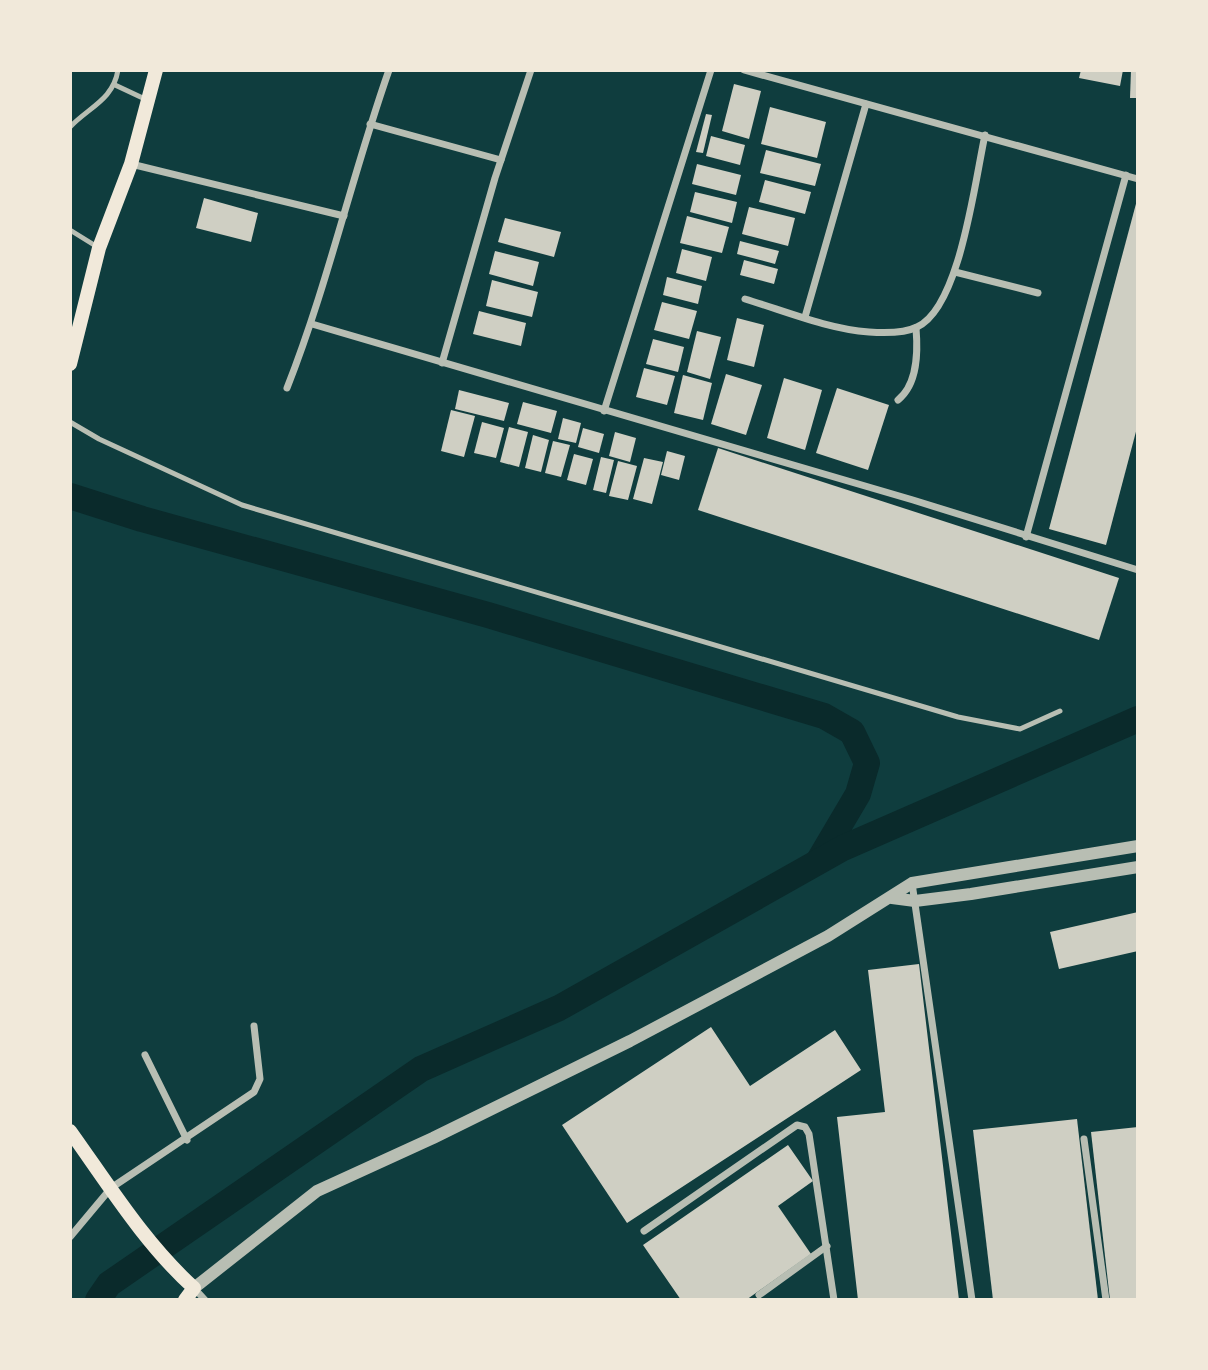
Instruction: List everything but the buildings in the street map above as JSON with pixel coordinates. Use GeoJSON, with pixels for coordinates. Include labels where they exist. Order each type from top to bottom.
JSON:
{"type":"FeatureCollection","features":[{"type":"Feature","properties":{"kind":"main road"},"geometry":{"type":"LineString","coordinates":[[70,364],[99,248],[131,164],[150,102],[156,70]]}},
{"type":"Feature","properties":{"kind":"main road"},"geometry":{"type":"LineString","coordinates":[[70,1131],[131,1216],[194,1288],[185,1300]]}},
{"type":"Feature","properties":{"kind":"street"},"geometry":{"type":"LineString","coordinates":[[287,387],[312,324],[370,124],[389,70]]}},
{"type":"Feature","properties":{"kind":"street"},"geometry":{"type":"LineString","coordinates":[[442,363],[501,160],[531,70]]}},
{"type":"Feature","properties":{"kind":"street"},"geometry":{"type":"LineString","coordinates":[[604,411],[711,70]]}},
{"type":"Feature","properties":{"kind":"street"},"geometry":{"type":"LineString","coordinates":[[744,70],[1138,179]]}},
{"type":"Feature","properties":{"kind":"street"},"geometry":{"type":"LineString","coordinates":[[805,317],[866,104]]}},
{"type":"Feature","properties":{"kind":"street"},"geometry":{"type":"LineString","coordinates":[[370,124],[501,160]]}},
{"type":"Feature","properties":{"kind":"street"},"geometry":{"type":"LineString","coordinates":[[745,299],[868,332],[916,328],[943,303],[955,272],[985,135]]}},
{"type":"Feature","properties":{"kind":"street"},"geometry":{"type":"LineString","coordinates":[[131,164],[344,216]]}},
{"type":"Feature","properties":{"kind":"street"},"geometry":{"type":"LineString","coordinates":[[1027,537],[1126,175]]}},
{"type":"Feature","properties":{"kind":"street"},"geometry":{"type":"LineString","coordinates":[[955,272],[1038,293]]}},
{"type":"Feature","properties":{"kind":"street"},"geometry":{"type":"LineString","coordinates":[[312,324],[913,500],[1138,570]]}},
{"type":"Feature","properties":{"kind":"street"},"geometry":{"type":"LineString","coordinates":[[898,400],[909,388],[914,373],[916,328]]}},
{"type":"Feature","properties":{"kind":"street"},"geometry":{"type":"LineString","coordinates":[[205,1300],[194,1288],[317,1191],[433,1138],[630,1041],[828,936],[912,883],[1138,846]]}},
{"type":"Feature","properties":{"kind":"street"},"geometry":{"type":"LineString","coordinates":[[892,898],[915,901],[1138,867]]}},
{"type":"Feature","properties":{"kind":"street"},"geometry":{"type":"LineString","coordinates":[[912,883],[972,1300]]}},
{"type":"Feature","properties":{"kind":"street"},"geometry":{"type":"LineString","coordinates":[[70,1237],[111,1188],[187,1140],[254,1092],[260,1079],[254,1026]]}},
{"type":"Feature","properties":{"kind":"street"},"geometry":{"type":"LineString","coordinates":[[145,1055],[187,1140]]}},
{"type":"Feature","properties":{"kind":"street"},"geometry":{"type":"LineString","coordinates":[[644,1231],[797,1125],[805,1127],[809,1134],[834,1300]]}},
{"type":"Feature","properties":{"kind":"street"},"geometry":{"type":"LineString","coordinates":[[1084,1139],[1106,1300]]}},
{"type":"Feature","properties":{"kind":"street"},"geometry":{"type":"LineString","coordinates":[[759,1295],[827,1246]]}},
{"type":"Feature","properties":{"kind":"lane"},"geometry":{"type":"LineString","coordinates":[[70,127],[82,114],[102,103],[115,85],[118,70]]}},
{"type":"Feature","properties":{"kind":"lane"},"geometry":{"type":"LineString","coordinates":[[115,85],[150,102]]}},
{"type":"Feature","properties":{"kind":"lane"},"geometry":{"type":"LineString","coordinates":[[70,230],[99,248]]}},
{"type":"Feature","properties":{"kind":"lane"},"geometry":{"type":"LineString","coordinates":[[70,422],[99,439],[242,505],[958,717],[1020,729],[1060,711]]}},
{"type":"Feature","properties":{"kind":"waterway"},"geometry":{"type":"LineString","coordinates":[[70,496],[142,519],[488,615],[824,716],[852,732],[867,763],[858,794],[819,860]]}},
{"type":"Feature","properties":{"kind":"waterway"},"geometry":{"type":"LineString","coordinates":[[98,1300],[109,1284],[421,1069],[559,1008],[843,848],[1138,719]]}}]}
